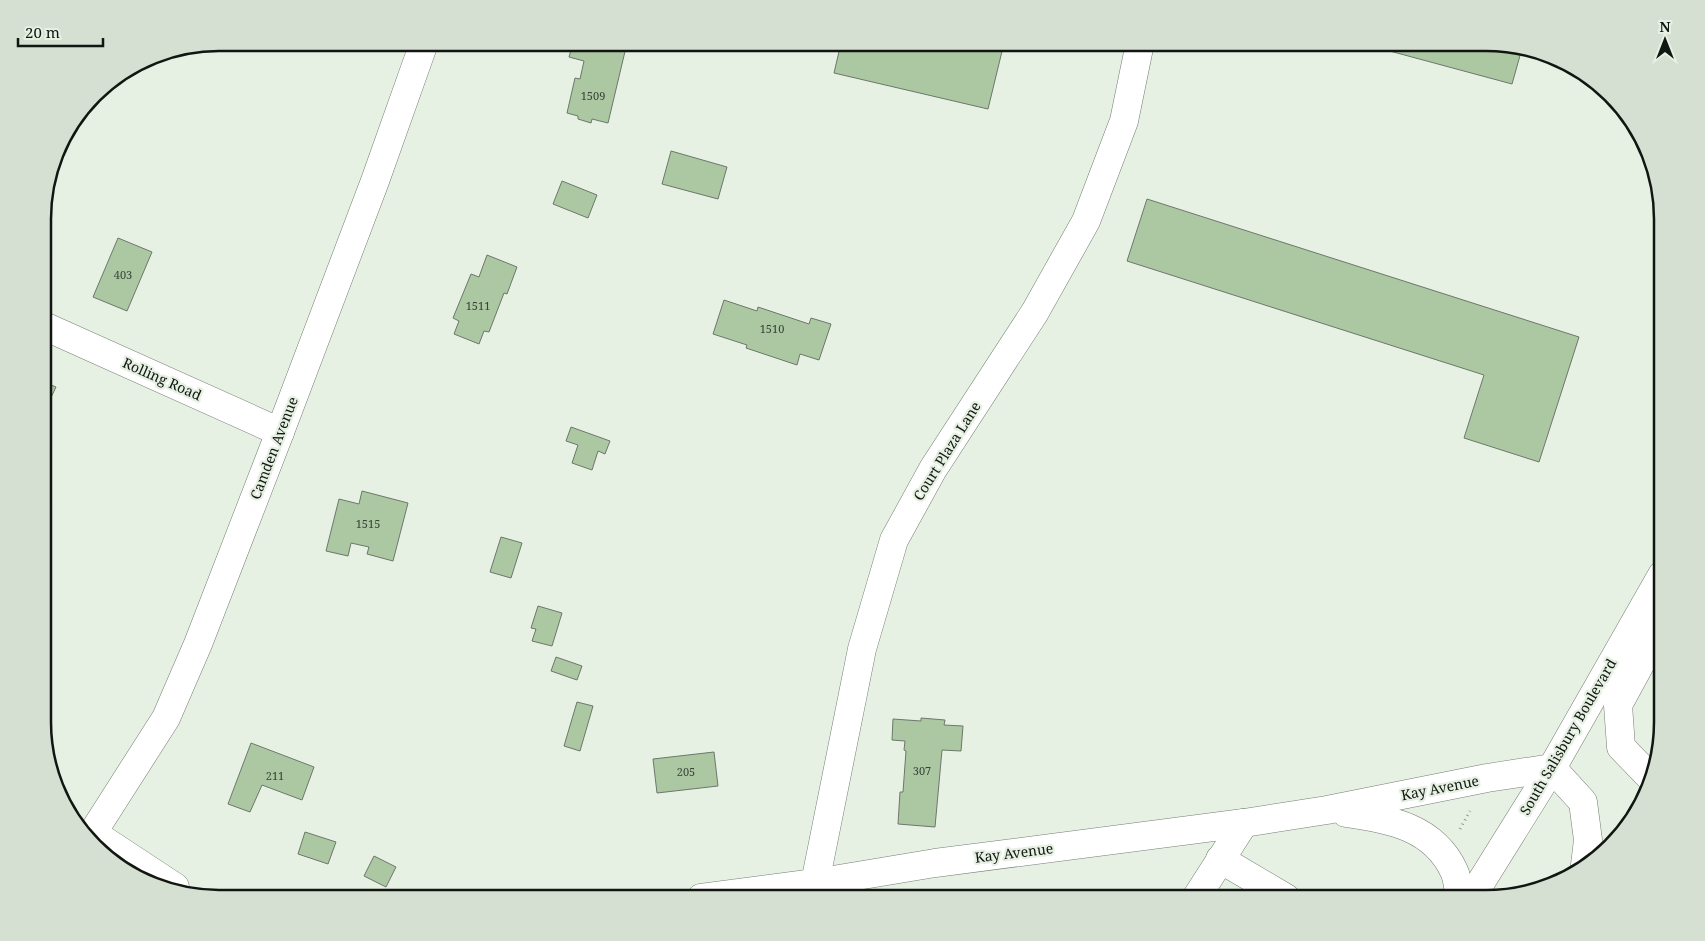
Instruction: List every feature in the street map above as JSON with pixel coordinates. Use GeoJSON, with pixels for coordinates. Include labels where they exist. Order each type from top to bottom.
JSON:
{"type":"FeatureCollection","features":[{"type":"Feature","properties":{"kind":"street","name":"Court Plaza Lane"},"geometry":{"type":"LineString","coordinates":[[815,883],[862,648],[894,540],[932,469],[1035,312],[1086,221],[1124,121],[1138,51]]}},
{"type":"Feature","properties":{"kind":"street","name":"Camden Avenue"},"geometry":{"type":"LineString","coordinates":[[93,833],[166,718],[198,644],[375,180],[421,52]]}},
{"type":"Feature","properties":{"kind":"street","name":"Rolling Road"},"geometry":{"type":"LineString","coordinates":[[52,329],[280,432]]}},
{"type":"Feature","properties":{"kind":"street","name":"South Salisbury Boulevard"},"geometry":{"type":"LineString","coordinates":[[1477,889],[1552,768],[1654,589]]}},
{"type":"Feature","properties":{"kind":"street"},"geometry":{"type":"LineString","coordinates":[[1646,773],[1621,747],[1618,704],[1654,639]]}},
{"type":"Feature","properties":{"kind":"street","name":"Kay Avenue"},"geometry":{"type":"LineString","coordinates":[[765,890],[935,863],[1244,823],[1327,810],[1487,778],[1552,768]]}},
{"type":"Feature","properties":{"kind":"street"},"geometry":{"type":"LineString","coordinates":[[1552,768],[1583,802],[1588,840],[1586,856]]}},
{"type":"Feature","properties":{"kind":"street","name":"Kay Avenue"},"geometry":{"type":"LineString","coordinates":[[1327,810],[1382,818],[1420,832],[1440,849],[1455,872],[1458,889]]}},
{"type":"Feature","properties":{"kind":"street"},"geometry":{"type":"LineString","coordinates":[[1201,889],[1244,823]]}},
{"type":"Feature","properties":{"kind":"street"},"geometry":{"type":"LineString","coordinates":[[100,840],[167,882]]}},
{"type":"Feature","properties":{"kind":"street"},"geometry":{"type":"LineString","coordinates":[[1220,859],[1271,889]]}},
{"type":"Feature","properties":{"kind":"path"},"geometry":{"type":"LineString","coordinates":[[1457,833],[1470,810]]}},
{"type":"Feature","properties":{"kind":"building"},"geometry":{"type":"Polygon","coordinates":[[[1002,51],[988,109],[834,73],[839,52],[1002,51]]]}},
{"type":"Feature","properties":{"kind":"building"},"geometry":{"type":"Polygon","coordinates":[[[1390,51],[1486,51],[1519,54],[1512,84],[1390,51]]]}},
{"type":"Feature","properties":{"kind":"building"},"geometry":{"type":"Polygon","coordinates":[[[571,52],[625,52],[608,123],[592,119],[591,123],[567,113],[575,78],[580,79],[584,61],[569,57],[571,52]]]}},
{"type":"Feature","properties":{"kind":"building"},"geometry":{"type":"Polygon","coordinates":[[[671,151],[727,167],[718,199],[662,184],[671,151]]]}},
{"type":"Feature","properties":{"kind":"building"},"geometry":{"type":"Polygon","coordinates":[[[562,181],[597,195],[588,218],[553,204],[562,181]]]}},
{"type":"Feature","properties":{"kind":"building"},"geometry":{"type":"Polygon","coordinates":[[[1147,199],[1579,337],[1539,462],[1464,438],[1484,375],[1127,261],[1147,199]]]}},
{"type":"Feature","properties":{"kind":"building"},"geometry":{"type":"Polygon","coordinates":[[[118,238],[152,252],[127,311],[93,297],[118,238]]]}},
{"type":"Feature","properties":{"kind":"building"},"geometry":{"type":"Polygon","coordinates":[[[487,255],[517,267],[507,294],[504,293],[489,332],[484,331],[479,344],[454,334],[459,321],[453,318],[471,274],[479,277],[487,255]]]}},
{"type":"Feature","properties":{"kind":"building"},"geometry":{"type":"Polygon","coordinates":[[[724,300],[757,311],[758,307],[809,324],[811,318],[831,324],[819,360],[800,354],[797,365],[746,348],[747,345],[713,334],[724,300]]]}},
{"type":"Feature","properties":{"kind":"building"},"geometry":{"type":"Polygon","coordinates":[[[52,385],[56,387],[52,396],[52,385]]]}},
{"type":"Feature","properties":{"kind":"building"},"geometry":{"type":"Polygon","coordinates":[[[571,427],[610,441],[605,454],[598,451],[592,470],[572,463],[578,445],[566,441],[571,427]]]}},
{"type":"Feature","properties":{"kind":"building"},"geometry":{"type":"Polygon","coordinates":[[[362,491],[408,503],[393,561],[367,554],[369,547],[351,543],[348,556],[326,551],[339,499],[359,504],[362,491]]]}},
{"type":"Feature","properties":{"kind":"building"},"geometry":{"type":"Polygon","coordinates":[[[501,537],[522,543],[511,578],[490,572],[501,537]]]}},
{"type":"Feature","properties":{"kind":"building"},"geometry":{"type":"Polygon","coordinates":[[[538,606],[562,613],[552,646],[532,641],[536,629],[531,628],[538,606]]]}},
{"type":"Feature","properties":{"kind":"building"},"geometry":{"type":"Polygon","coordinates":[[[556,657],[582,666],[577,680],[551,671],[556,657]]]}},
{"type":"Feature","properties":{"kind":"building"},"geometry":{"type":"Polygon","coordinates":[[[577,702],[593,706],[580,751],[564,746],[577,702]]]}},
{"type":"Feature","properties":{"kind":"building"},"geometry":{"type":"Polygon","coordinates":[[[921,718],[945,720],[944,725],[963,726],[961,751],[942,750],[935,827],[898,824],[906,751],[904,750],[905,741],[892,740],[893,719],[921,721],[921,718]]]}},
{"type":"Feature","properties":{"kind":"building"},"geometry":{"type":"Polygon","coordinates":[[[251,743],[314,767],[302,800],[262,785],[250,812],[228,804],[251,743]]]}},
{"type":"Feature","properties":{"kind":"building"},"geometry":{"type":"Polygon","coordinates":[[[714,752],[718,786],[657,793],[653,759],[714,752]]]}},
{"type":"Feature","properties":{"kind":"building"},"geometry":{"type":"Polygon","coordinates":[[[305,832],[336,842],[328,864],[298,854],[305,832]]]}},
{"type":"Feature","properties":{"kind":"building"},"geometry":{"type":"Polygon","coordinates":[[[374,856],[396,867],[386,887],[364,876],[374,856]]]}}]}
